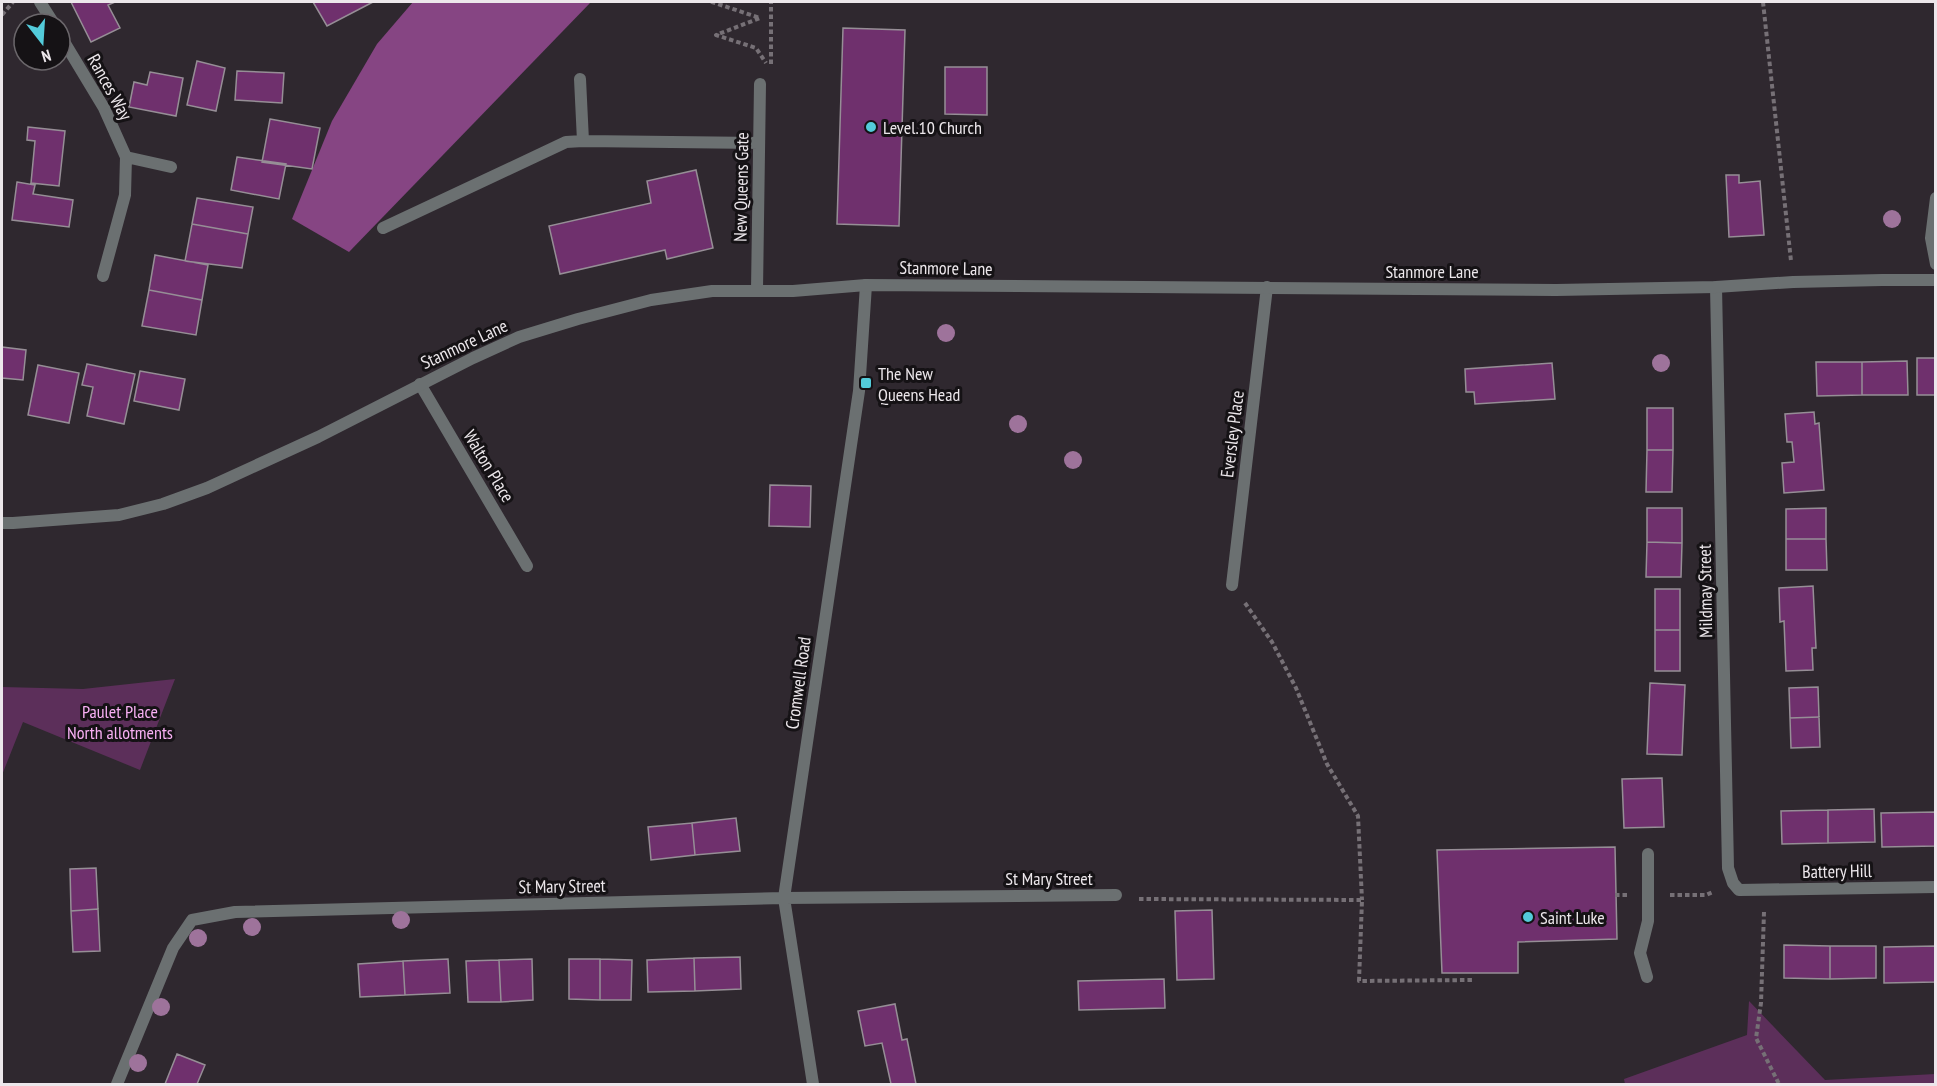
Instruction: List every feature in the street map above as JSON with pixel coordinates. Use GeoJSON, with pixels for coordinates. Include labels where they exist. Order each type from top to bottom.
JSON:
{"type":"FeatureCollection","features":[{"type":"Feature","properties":{"kind":"street","name":"Rances Way"},"geometry":{"type":"LineString","coordinates":[[72,55],[104,108],[126,157],[124,195],[103,276]]}},
{"type":"Feature","properties":{"kind":"street"},"geometry":{"type":"LineString","coordinates":[[580,79],[583,141]]}},
{"type":"Feature","properties":{"kind":"street","name":"New Queens Gate"},"geometry":{"type":"LineString","coordinates":[[757,290],[760,84]]}},
{"type":"Feature","properties":{"kind":"street"},"geometry":{"type":"LineString","coordinates":[[383,228],[566,142],[759,143]]}},
{"type":"Feature","properties":{"kind":"street"},"geometry":{"type":"LineString","coordinates":[[126,157],[171,167]]}},
{"type":"Feature","properties":{"kind":"street"},"geometry":{"type":"LineString","coordinates":[[1935,198],[1931,238],[1935,264]]}},
{"type":"Feature","properties":{"kind":"street","name":"Stanmore Lane"},"geometry":{"type":"LineString","coordinates":[[2,523],[14,524],[119,515],[163,504],[207,488],[318,437],[420,384],[519,337],[578,318],[651,300],[712,291],[793,291],[866,285],[1544,290],[1935,280]]}},
{"type":"Feature","properties":{"kind":"street","name":"Cromwell Road"},"geometry":{"type":"LineString","coordinates":[[813,1084],[784,898],[859,391],[866,285]]}},
{"type":"Feature","properties":{"kind":"street","name":"Eversley Place"},"geometry":{"type":"LineString","coordinates":[[1232,585],[1267,287]]}},
{"type":"Feature","properties":{"kind":"street","name":"Mildmay Street"},"geometry":{"type":"LineString","coordinates":[[1716,287],[1728,868],[1736,886]]}},
{"type":"Feature","properties":{"kind":"street","name":"Walton Place"},"geometry":{"type":"LineString","coordinates":[[420,384],[527,566]]}},
{"type":"Feature","properties":{"kind":"street"},"geometry":{"type":"LineString","coordinates":[[1647,977],[1640,953],[1648,921],[1648,854]]}},
{"type":"Feature","properties":{"kind":"street","name":"Battery Hill"},"geometry":{"type":"LineString","coordinates":[[1736,886],[1764,890],[1935,887]]}},
{"type":"Feature","properties":{"kind":"street","name":"St Mary Street"},"geometry":{"type":"LineString","coordinates":[[117,1084],[173,948],[192,920],[235,912],[784,898],[1116,895]]}},
{"type":"Feature","properties":{"kind":"path"},"geometry":{"type":"LineString","coordinates":[[2,15],[13,2]]}},
{"type":"Feature","properties":{"kind":"path"},"geometry":{"type":"LineString","coordinates":[[771,2],[771,70]]}},
{"type":"Feature","properties":{"kind":"path"},"geometry":{"type":"LineString","coordinates":[[1763,2],[1793,282]]}},
{"type":"Feature","properties":{"kind":"path"},"geometry":{"type":"LineString","coordinates":[[1232,585],[1272,642],[1296,688],[1327,764],[1358,816],[1362,900],[1359,981],[1472,980]]}},
{"type":"Feature","properties":{"kind":"path"},"geometry":{"type":"LineString","coordinates":[[1615,895],[1706,895],[1736,886]]}},
{"type":"Feature","properties":{"kind":"path"},"geometry":{"type":"LineString","coordinates":[[1764,890],[1761,1003],[1756,1038],[1779,1084]]}},
{"type":"Feature","properties":{"kind":"path"},"geometry":{"type":"LineString","coordinates":[[1116,895],[1131,899],[1362,900]]}},
{"type":"Feature","properties":{"kind":"green space","name":"Paulet Place North allotments"},"geometry":{"type":"Polygon","coordinates":[[[175,679],[140,770],[23,722],[2,775],[2,687],[83,689],[175,679]]]}},
{"type":"Feature","properties":{"kind":"green space"},"geometry":{"type":"Polygon","coordinates":[[[1749,1001],[1825,1080],[1935,1074],[1935,1084],[1625,1084],[1624,1079],[1747,1035],[1749,1001]]]}},
{"type":"Feature","properties":{"kind":"green space"},"geometry":{"type":"Polygon","coordinates":[[[469,1083],[623,1084],[327,1084],[469,1083]]]}},
{"type":"Feature","properties":{"kind":"shaded area"},"geometry":{"type":"Polygon","coordinates":[[[413,2],[591,2],[349,252],[292,219],[332,121],[377,44],[413,2]]]}},
{"type":"Feature","properties":{"kind":"building"},"geometry":{"type":"Polygon","coordinates":[[[71,2],[115,2],[108,5],[120,28],[91,42],[71,2]]]}},
{"type":"Feature","properties":{"kind":"building"},"geometry":{"type":"Polygon","coordinates":[[[313,2],[373,2],[327,26],[313,2]]]}},
{"type":"Feature","properties":{"kind":"building","name":"Level.10 Church"},"geometry":{"type":"Polygon","coordinates":[[[843,28],[905,30],[899,226],[837,224],[843,28]]]}},
{"type":"Feature","properties":{"kind":"building"},"geometry":{"type":"Polygon","coordinates":[[[197,61],[225,68],[216,111],[187,105],[197,61]]]}},
{"type":"Feature","properties":{"kind":"building"},"geometry":{"type":"Polygon","coordinates":[[[945,67],[987,67],[987,115],[945,114],[945,67]]]}},
{"type":"Feature","properties":{"kind":"building"},"geometry":{"type":"Polygon","coordinates":[[[237,71],[284,73],[282,103],[235,100],[237,71]]]}},
{"type":"Feature","properties":{"kind":"building"},"geometry":{"type":"Polygon","coordinates":[[[150,72],[183,78],[176,116],[129,107],[134,82],[147,85],[150,72]]]}},
{"type":"Feature","properties":{"kind":"building"},"geometry":{"type":"Polygon","coordinates":[[[270,119],[320,128],[312,169],[262,162],[270,119]]]}},
{"type":"Feature","properties":{"kind":"building"},"geometry":{"type":"Polygon","coordinates":[[[28,127],[65,131],[59,186],[31,183],[35,141],[27,140],[28,127]]]}},
{"type":"Feature","properties":{"kind":"building"},"geometry":{"type":"Polygon","coordinates":[[[237,157],[286,164],[279,199],[231,190],[237,157]]]}},
{"type":"Feature","properties":{"kind":"building"},"geometry":{"type":"Polygon","coordinates":[[[696,170],[713,248],[667,259],[665,250],[560,274],[549,226],[651,203],[647,181],[696,170]]]}},
{"type":"Feature","properties":{"kind":"building"},"geometry":{"type":"Polygon","coordinates":[[[1726,175],[1739,175],[1739,183],[1760,181],[1764,235],[1729,237],[1726,175]]]}},
{"type":"Feature","properties":{"kind":"building"},"geometry":{"type":"Polygon","coordinates":[[[17,182],[35,185],[33,194],[73,200],[69,227],[12,220],[17,182]]]}},
{"type":"Feature","properties":{"kind":"building"},"geometry":{"type":"Polygon","coordinates":[[[197,198],[253,207],[248,234],[192,224],[197,198]]]}},
{"type":"Feature","properties":{"kind":"building"},"geometry":{"type":"Polygon","coordinates":[[[192,224],[248,234],[242,268],[185,261],[192,224]]]}},
{"type":"Feature","properties":{"kind":"building"},"geometry":{"type":"Polygon","coordinates":[[[155,255],[208,265],[202,300],[149,290],[155,255]]]}},
{"type":"Feature","properties":{"kind":"building"},"geometry":{"type":"Polygon","coordinates":[[[149,290],[202,300],[196,335],[142,326],[149,290]]]}},
{"type":"Feature","properties":{"kind":"building"},"geometry":{"type":"Polygon","coordinates":[[[2,347],[26,350],[23,380],[2,378],[2,347]]]}},
{"type":"Feature","properties":{"kind":"building"},"geometry":{"type":"Polygon","coordinates":[[[1917,358],[1936,358],[1936,395],[1917,395],[1917,358]]]}},
{"type":"Feature","properties":{"kind":"building"},"geometry":{"type":"Polygon","coordinates":[[[1907,361],[1908,395],[1862,395],[1862,362],[1907,361]]]}},
{"type":"Feature","properties":{"kind":"building"},"geometry":{"type":"Polygon","coordinates":[[[1816,362],[1862,362],[1862,395],[1817,396],[1816,362]]]}},
{"type":"Feature","properties":{"kind":"building"},"geometry":{"type":"Polygon","coordinates":[[[1552,363],[1555,399],[1475,404],[1474,392],[1466,392],[1465,369],[1552,363]]]}},
{"type":"Feature","properties":{"kind":"building"},"geometry":{"type":"Polygon","coordinates":[[[87,364],[135,374],[124,424],[87,416],[93,387],[82,385],[87,364]]]}},
{"type":"Feature","properties":{"kind":"building"},"geometry":{"type":"Polygon","coordinates":[[[38,365],[79,373],[69,423],[28,415],[38,365]]]}},
{"type":"Feature","properties":{"kind":"building"},"geometry":{"type":"Polygon","coordinates":[[[140,371],[185,379],[179,410],[134,401],[140,371]]]}},
{"type":"Feature","properties":{"kind":"building"},"geometry":{"type":"Polygon","coordinates":[[[1647,408],[1673,408],[1673,450],[1647,450],[1647,408]]]}},
{"type":"Feature","properties":{"kind":"building"},"geometry":{"type":"Polygon","coordinates":[[[1814,412],[1815,424],[1819,423],[1824,490],[1784,493],[1782,463],[1794,462],[1792,442],[1787,442],[1785,414],[1814,412]]]}},
{"type":"Feature","properties":{"kind":"building"},"geometry":{"type":"Polygon","coordinates":[[[1647,450],[1673,450],[1672,492],[1646,492],[1647,450]]]}},
{"type":"Feature","properties":{"kind":"building"},"geometry":{"type":"Polygon","coordinates":[[[770,485],[811,486],[810,527],[769,526],[770,485]]]}},
{"type":"Feature","properties":{"kind":"building"},"geometry":{"type":"Polygon","coordinates":[[[1647,508],[1682,508],[1682,543],[1647,542],[1647,508]]]}},
{"type":"Feature","properties":{"kind":"building"},"geometry":{"type":"Polygon","coordinates":[[[1826,508],[1826,539],[1786,539],[1786,509],[1826,508]]]}},
{"type":"Feature","properties":{"kind":"building"},"geometry":{"type":"Polygon","coordinates":[[[1786,539],[1826,539],[1827,570],[1786,570],[1786,539]]]}},
{"type":"Feature","properties":{"kind":"building"},"geometry":{"type":"Polygon","coordinates":[[[1647,542],[1682,543],[1681,577],[1646,577],[1647,542]]]}},
{"type":"Feature","properties":{"kind":"building"},"geometry":{"type":"Polygon","coordinates":[[[1813,586],[1816,648],[1812,648],[1813,670],[1786,671],[1784,621],[1780,622],[1779,588],[1813,586]]]}},
{"type":"Feature","properties":{"kind":"building"},"geometry":{"type":"Polygon","coordinates":[[[1655,589],[1680,589],[1680,630],[1655,630],[1655,589]]]}},
{"type":"Feature","properties":{"kind":"building"},"geometry":{"type":"Polygon","coordinates":[[[1655,630],[1680,630],[1680,671],[1655,671],[1655,630]]]}},
{"type":"Feature","properties":{"kind":"building"},"geometry":{"type":"Polygon","coordinates":[[[1650,683],[1685,685],[1682,755],[1647,754],[1650,683]]]}},
{"type":"Feature","properties":{"kind":"building"},"geometry":{"type":"Polygon","coordinates":[[[1818,687],[1819,717],[1790,718],[1789,688],[1818,687]]]}},
{"type":"Feature","properties":{"kind":"building"},"geometry":{"type":"Polygon","coordinates":[[[1819,717],[1820,747],[1791,748],[1790,718],[1819,717]]]}},
{"type":"Feature","properties":{"kind":"building"},"geometry":{"type":"Polygon","coordinates":[[[1662,778],[1664,827],[1624,828],[1622,779],[1662,778]]]}},
{"type":"Feature","properties":{"kind":"building"},"geometry":{"type":"Polygon","coordinates":[[[1874,809],[1875,842],[1828,843],[1828,810],[1874,809]]]}},
{"type":"Feature","properties":{"kind":"building"},"geometry":{"type":"Polygon","coordinates":[[[1828,810],[1828,843],[1782,844],[1781,811],[1828,810]]]}},
{"type":"Feature","properties":{"kind":"building"},"geometry":{"type":"Polygon","coordinates":[[[1936,812],[1936,846],[1882,847],[1881,813],[1936,812]]]}},
{"type":"Feature","properties":{"kind":"building"},"geometry":{"type":"Polygon","coordinates":[[[736,818],[740,851],[695,855],[692,823],[736,818]]]}},
{"type":"Feature","properties":{"kind":"building"},"geometry":{"type":"Polygon","coordinates":[[[692,823],[695,855],[651,860],[648,827],[692,823]]]}},
{"type":"Feature","properties":{"kind":"building","name":"Saint Luke"},"geometry":{"type":"Polygon","coordinates":[[[1615,847],[1617,939],[1518,942],[1518,973],[1442,973],[1437,850],[1615,847]]]}},
{"type":"Feature","properties":{"kind":"building"},"geometry":{"type":"Polygon","coordinates":[[[96,868],[98,909],[71,911],[70,869],[96,868]]]}},
{"type":"Feature","properties":{"kind":"building"},"geometry":{"type":"Polygon","coordinates":[[[98,909],[100,951],[73,952],[71,911],[98,909]]]}},
{"type":"Feature","properties":{"kind":"building"},"geometry":{"type":"Polygon","coordinates":[[[1212,910],[1214,979],[1177,980],[1175,911],[1212,910]]]}},
{"type":"Feature","properties":{"kind":"building"},"geometry":{"type":"Polygon","coordinates":[[[1784,945],[1830,946],[1830,979],[1784,978],[1784,945]]]}},
{"type":"Feature","properties":{"kind":"building"},"geometry":{"type":"Polygon","coordinates":[[[1830,946],[1876,946],[1876,978],[1830,979],[1830,946]]]}},
{"type":"Feature","properties":{"kind":"building"},"geometry":{"type":"Polygon","coordinates":[[[1936,946],[1936,982],[1884,983],[1884,947],[1936,946]]]}},
{"type":"Feature","properties":{"kind":"building"},"geometry":{"type":"Polygon","coordinates":[[[740,957],[741,989],[695,991],[694,958],[740,957]]]}},
{"type":"Feature","properties":{"kind":"building"},"geometry":{"type":"Polygon","coordinates":[[[694,958],[695,991],[648,992],[647,960],[694,958]]]}},
{"type":"Feature","properties":{"kind":"building"},"geometry":{"type":"Polygon","coordinates":[[[448,959],[450,993],[405,995],[403,961],[448,959]]]}},
{"type":"Feature","properties":{"kind":"building"},"geometry":{"type":"Polygon","coordinates":[[[532,959],[533,1000],[501,1002],[499,960],[532,959]]]}},
{"type":"Feature","properties":{"kind":"building"},"geometry":{"type":"Polygon","coordinates":[[[569,959],[600,959],[600,1000],[569,999],[569,959]]]}},
{"type":"Feature","properties":{"kind":"building"},"geometry":{"type":"Polygon","coordinates":[[[600,959],[632,960],[631,1000],[600,1000],[600,959]]]}},
{"type":"Feature","properties":{"kind":"building"},"geometry":{"type":"Polygon","coordinates":[[[499,960],[501,1002],[468,1002],[466,961],[499,960]]]}},
{"type":"Feature","properties":{"kind":"building"},"geometry":{"type":"Polygon","coordinates":[[[403,961],[405,995],[360,997],[358,964],[403,961]]]}},
{"type":"Feature","properties":{"kind":"building"},"geometry":{"type":"Polygon","coordinates":[[[1164,979],[1165,1008],[1079,1010],[1078,981],[1164,979]]]}},
{"type":"Feature","properties":{"kind":"building"},"geometry":{"type":"Polygon","coordinates":[[[895,1004],[902,1040],[907,1039],[916,1084],[891,1084],[882,1043],[865,1046],[858,1011],[895,1004]]]}},
{"type":"Feature","properties":{"kind":"building"},"geometry":{"type":"Polygon","coordinates":[[[177,1054],[205,1065],[197,1084],[165,1084],[177,1054]]]}},
{"type":"Feature","properties":{"kind":"place","name":"Level.10 Church"},"geometry":{"type":"Point","coordinates":[871,127]}},
{"type":"Feature","properties":{"kind":"place","name":"The New Queens Head"},"geometry":{"type":"Point","coordinates":[866,383]}},
{"type":"Feature","properties":{"kind":"place","name":"Saint Luke"},"geometry":{"type":"Point","coordinates":[1528,917]}}]}
